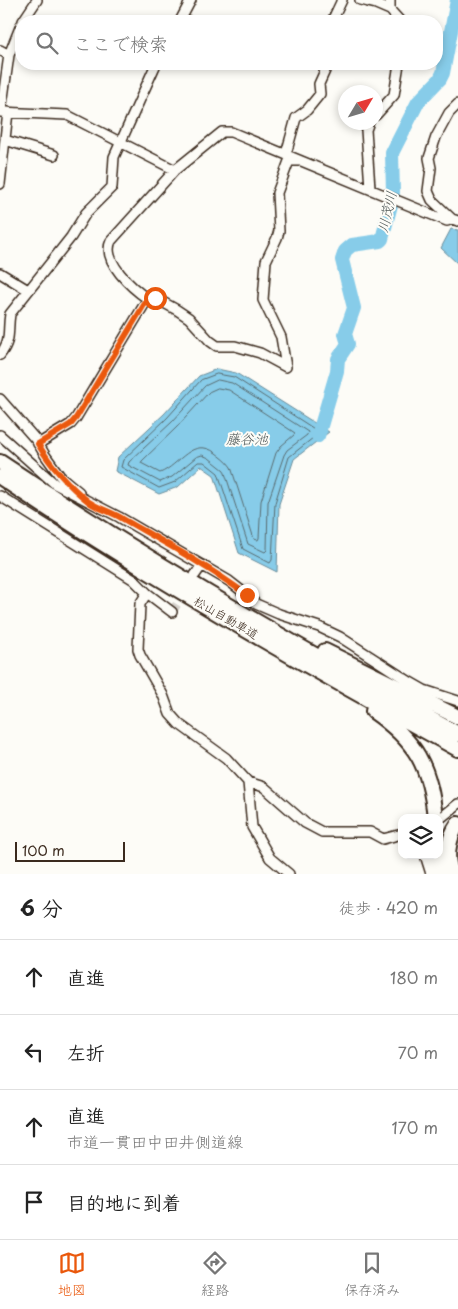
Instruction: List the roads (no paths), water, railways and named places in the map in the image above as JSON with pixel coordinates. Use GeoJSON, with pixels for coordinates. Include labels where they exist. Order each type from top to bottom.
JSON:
{"type":"FeatureCollection","features":[{"type":"Feature","properties":{"kind":"highway","name":"松山自動車道"},"geometry":{"type":"LineString","coordinates":[[0,462],[79,515],[197,582],[367,686],[458,734]]}},
{"type":"Feature","properties":{"kind":"highway","name":"松山自動車道"},"geometry":{"type":"LineString","coordinates":[[0,477],[71,525],[209,609],[458,749]]}},
{"type":"Feature","properties":{"kind":"highway"},"geometry":{"type":"LineString","coordinates":[[197,582],[458,717]]}},
{"type":"Feature","properties":{"kind":"highway"},"geometry":{"type":"LineString","coordinates":[[209,609],[369,709],[402,734],[422,763],[430,781],[437,814]]}},
{"type":"Feature","properties":{"kind":"highway"},"geometry":{"type":"LineString","coordinates":[[452,874],[448,858],[449,846],[458,824]]}},
{"type":"Feature","properties":{"kind":"highway"},"geometry":{"type":"LineString","coordinates":[[437,859],[441,874]]}},
{"type":"Feature","properties":{"kind":"street"},"geometry":{"type":"LineString","coordinates":[[27,15],[38,0]]}},
{"type":"Feature","properties":{"kind":"street"},"geometry":{"type":"LineString","coordinates":[[183,15],[191,0]]}},
{"type":"Feature","properties":{"kind":"street"},"geometry":{"type":"LineString","coordinates":[[335,15],[342,0]]}},
{"type":"Feature","properties":{"kind":"street"},"geometry":{"type":"LineString","coordinates":[[360,0],[390,10],[395,15]]}},
{"type":"Feature","properties":{"kind":"street"},"geometry":{"type":"LineString","coordinates":[[390,0],[390,10]]}},
{"type":"Feature","properties":{"kind":"street"},"geometry":{"type":"LineString","coordinates":[[0,184],[5,140],[3,112],[9,55],[15,40]]}},
{"type":"Feature","properties":{"kind":"street"},"geometry":{"type":"LineString","coordinates":[[0,50],[9,55]]}},
{"type":"Feature","properties":{"kind":"street"},"geometry":{"type":"LineString","coordinates":[[0,355],[10,338],[8,328],[10,314],[72,237],[86,213],[112,187],[114,157],[153,70]]}},
{"type":"Feature","properties":{"kind":"street"},"geometry":{"type":"LineString","coordinates":[[286,154],[296,118],[307,110],[320,94],[319,84],[325,70]]}},
{"type":"Feature","properties":{"kind":"street"},"geometry":{"type":"LineString","coordinates":[[383,106],[394,94],[398,70]]}},
{"type":"Feature","properties":{"kind":"street"},"geometry":{"type":"LineString","coordinates":[[455,220],[432,200],[428,191],[431,168],[429,158],[436,137],[449,113],[458,104]]}},
{"type":"Feature","properties":{"kind":"street"},"geometry":{"type":"LineString","coordinates":[[3,112],[67,114],[175,170]]}},
{"type":"Feature","properties":{"kind":"street"},"geometry":{"type":"LineString","coordinates":[[366,130],[370,188]]}},
{"type":"Feature","properties":{"kind":"street"},"geometry":{"type":"LineString","coordinates":[[148,299],[125,280],[118,270],[108,247],[111,241],[175,170],[222,132],[231,132],[447,221],[455,220]]}},
{"type":"Feature","properties":{"kind":"street"},"geometry":{"type":"LineString","coordinates":[[5,140],[54,155]]}},
{"type":"Feature","properties":{"kind":"street"},"geometry":{"type":"LineString","coordinates":[[38,444],[71,424],[76,418],[150,295],[189,318],[217,346],[235,346],[260,354],[286,367],[281,337],[263,300],[264,277],[266,261],[277,238],[277,193],[289,160],[304,161]]}},
{"type":"Feature","properties":{"kind":"street"},"geometry":{"type":"LineString","coordinates":[[0,273],[28,290]]}},
{"type":"Feature","properties":{"kind":"street"},"geometry":{"type":"LineString","coordinates":[[0,399],[21,422],[60,476],[90,503]]}},
{"type":"Feature","properties":{"kind":"street"},"geometry":{"type":"LineString","coordinates":[[0,435],[55,484],[119,516],[229,581],[256,604],[279,614],[319,626],[340,637],[424,690],[458,701]]}},
{"type":"Feature","properties":{"kind":"street"},"geometry":{"type":"LineString","coordinates":[[0,496],[134,580],[147,593],[172,612]]}},
{"type":"Feature","properties":{"kind":"street"},"geometry":{"type":"LineString","coordinates":[[197,582],[202,565]]}},
{"type":"Feature","properties":{"kind":"street"},"geometry":{"type":"LineString","coordinates":[[147,593],[140,604],[138,649],[163,695],[170,714],[180,724],[226,758],[248,782],[264,787],[305,823],[322,832],[370,832],[383,839],[398,835]]}},
{"type":"Feature","properties":{"kind":"street"},"geometry":{"type":"LineString","coordinates":[[248,782],[252,827],[270,858],[289,874]]}},
{"type":"Feature","properties":{"kind":"street"},"geometry":{"type":"LineString","coordinates":[[443,814],[458,804]]}},
{"type":"Feature","properties":{"kind":"street"},"geometry":{"type":"LineString","coordinates":[[426,859],[431,874]]}},
{"type":"Feature","properties":{"kind":"water"},"geometry":{"type":"Polygon","coordinates":[[[451,229],[458,230],[458,264],[441,248],[451,229]]]}},
{"type":"Feature","properties":{"kind":"water","name":"藤谷池"},"geometry":{"type":"Polygon","coordinates":[[[217,369],[236,373],[329,432],[294,459],[279,504],[277,572],[239,553],[214,475],[201,466],[178,487],[159,494],[115,471],[118,457],[164,414],[199,376],[217,369]]]}},
{"type":"Feature","properties":{"kind":"waterway","name":"川茂川"},"geometry":{"type":"LineString","coordinates":[[318,436],[337,371],[338,359],[348,344],[345,334],[354,308],[342,260],[345,251],[352,245],[380,241],[382,239],[393,192],[392,153],[418,102],[440,79],[443,73],[457,0]]}},
{"type":"Feature","properties":{"kind":"tunnel"},"geometry":{"type":"LineString","coordinates":[[172,612],[186,590]]}}]}
